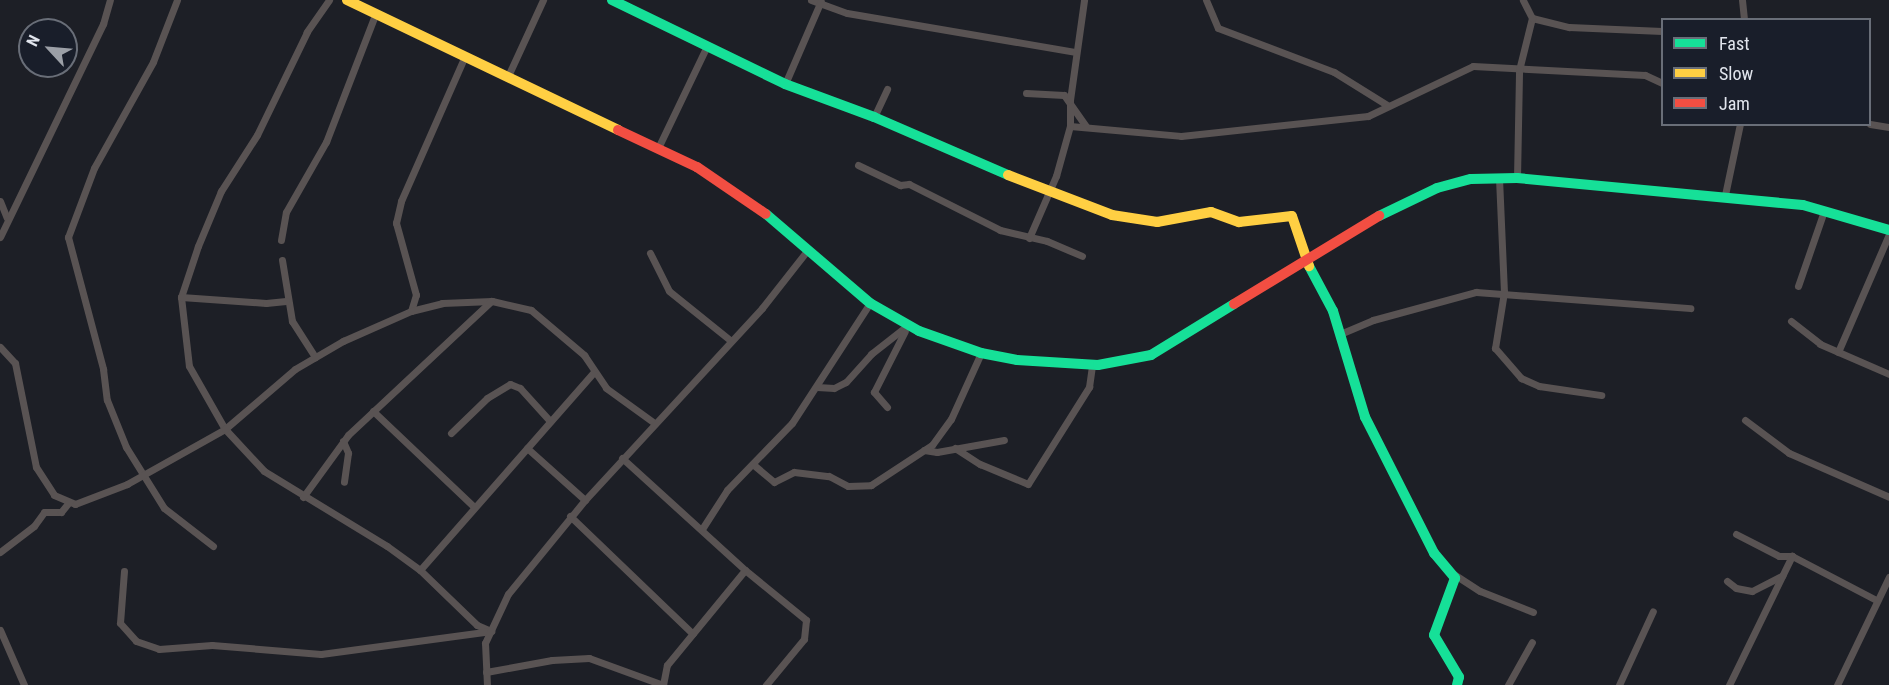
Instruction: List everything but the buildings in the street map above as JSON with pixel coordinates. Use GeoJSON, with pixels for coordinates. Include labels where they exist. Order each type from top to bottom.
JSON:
{"type":"FeatureCollection","features":[{"type":"Feature","properties":{"kind":"street"},"geometry":{"type":"LineString","coordinates":[[0,237],[7,218],[103,24],[110,0]]}},
{"type":"Feature","properties":{"kind":"street"},"geometry":{"type":"LineString","coordinates":[[177,0],[153,62],[94,168],[68,237],[103,369],[107,400],[126,447],[145,474],[164,508],[213,546]]}},
{"type":"Feature","properties":{"kind":"street"},"geometry":{"type":"LineString","coordinates":[[329,0],[307,32],[262,124],[221,191],[181,297],[189,366],[225,429],[264,471],[303,497],[387,546],[420,570],[460,610],[491,631]]}},
{"type":"Feature","properties":{"kind":"street"},"geometry":{"type":"LineString","coordinates":[[346,0],[658,147],[737,192],[785,229],[807,252],[870,303],[908,326],[944,342],[981,353],[1066,365],[1092,365],[1151,355],[1404,202],[1471,179],[1499,178],[1725,195],[1824,211],[1889,232],[1838,352]]}},
{"type":"Feature","properties":{"kind":"street"},"geometry":{"type":"LineString","coordinates":[[508,76],[543,0]]}},
{"type":"Feature","properties":{"kind":"street"},"geometry":{"type":"LineString","coordinates":[[612,0],[706,48],[785,84],[874,117],[1049,193],[1136,221],[1181,220],[1211,212],[1239,222],[1292,216],[1307,262],[1334,311],[1365,417],[1434,553],[1455,578],[1434,635],[1459,677],[1456,685]]}},
{"type":"Feature","properties":{"kind":"street"},"geometry":{"type":"LineString","coordinates":[[811,0],[847,13],[1075,52]]}},
{"type":"Feature","properties":{"kind":"street"},"geometry":{"type":"LineString","coordinates":[[1029,238],[1049,193],[1070,126],[1075,52],[1084,0]]}},
{"type":"Feature","properties":{"kind":"street"},"geometry":{"type":"LineString","coordinates":[[1206,0],[1218,28],[1334,72],[1387,105]]}},
{"type":"Feature","properties":{"kind":"street"},"geometry":{"type":"LineString","coordinates":[[1517,178],[1519,70],[1532,18],[1523,0]]}},
{"type":"Feature","properties":{"kind":"street"},"geometry":{"type":"LineString","coordinates":[[1742,0],[1744,18]]}},
{"type":"Feature","properties":{"kind":"street"},"geometry":{"type":"LineString","coordinates":[[785,84],[820,2]]}},
{"type":"Feature","properties":{"kind":"street"},"geometry":{"type":"LineString","coordinates":[[281,240],[286,212],[326,142],[375,15]]}},
{"type":"Feature","properties":{"kind":"street"},"geometry":{"type":"LineString","coordinates":[[1532,18],[1569,27],[1661,31]]}},
{"type":"Feature","properties":{"kind":"street"},"geometry":{"type":"LineString","coordinates":[[658,147],[706,48]]}},
{"type":"Feature","properties":{"kind":"street"},"geometry":{"type":"LineString","coordinates":[[411,311],[416,295],[396,223],[401,201],[465,56]]}},
{"type":"Feature","properties":{"kind":"street"},"geometry":{"type":"LineString","coordinates":[[1070,126],[1162,135],[1206,135],[1230,129],[1368,116],[1387,105],[1411,98],[1473,66],[1646,75],[1661,82]]}},
{"type":"Feature","properties":{"kind":"street"},"geometry":{"type":"LineString","coordinates":[[874,117],[887,89]]}},
{"type":"Feature","properties":{"kind":"street"},"geometry":{"type":"LineString","coordinates":[[1026,93],[1053,93],[1070,100],[1086,126]]}},
{"type":"Feature","properties":{"kind":"street"},"geometry":{"type":"LineString","coordinates":[[1871,124],[1889,127]]}},
{"type":"Feature","properties":{"kind":"street"},"geometry":{"type":"LineString","coordinates":[[1725,195],[1740,126]]}},
{"type":"Feature","properties":{"kind":"street"},"geometry":{"type":"LineString","coordinates":[[858,165],[900,185],[909,184],[1000,230],[1057,244],[1082,256]]}},
{"type":"Feature","properties":{"kind":"street"},"geometry":{"type":"LineString","coordinates":[[1499,178],[1504,292],[1496,348],[1510,369],[1539,386],[1601,395]]}},
{"type":"Feature","properties":{"kind":"street"},"geometry":{"type":"LineString","coordinates":[[0,201],[7,218]]}},
{"type":"Feature","properties":{"kind":"street"},"geometry":{"type":"LineString","coordinates":[[1798,286],[1824,211]]}},
{"type":"Feature","properties":{"kind":"street"},"geometry":{"type":"LineString","coordinates":[[488,685],[485,643],[507,594],[570,516],[653,422],[762,308],[807,252]]}},
{"type":"Feature","properties":{"kind":"street"},"geometry":{"type":"LineString","coordinates":[[650,253],[669,291],[730,340]]}},
{"type":"Feature","properties":{"kind":"street"},"geometry":{"type":"LineString","coordinates":[[282,260],[286,301],[295,327],[315,357]]}},
{"type":"Feature","properties":{"kind":"street"},"geometry":{"type":"LineString","coordinates":[[1340,334],[1373,320],[1476,292],[1504,292],[1690,308]]}},
{"type":"Feature","properties":{"kind":"street"},"geometry":{"type":"LineString","coordinates":[[181,297],[266,303],[286,301]]}},
{"type":"Feature","properties":{"kind":"street"},"geometry":{"type":"LineString","coordinates":[[303,497],[344,441],[492,301]]}},
{"type":"Feature","properties":{"kind":"street"},"geometry":{"type":"LineString","coordinates":[[0,347],[15,363],[36,467],[54,495],[69,502],[83,503],[145,474],[225,429],[315,357],[411,311],[442,303],[492,301],[531,310],[585,355],[593,373],[629,408],[653,422]]}},
{"type":"Feature","properties":{"kind":"street"},"geometry":{"type":"LineString","coordinates":[[702,529],[727,490],[755,466],[817,387],[870,303]]}},
{"type":"Feature","properties":{"kind":"street"},"geometry":{"type":"LineString","coordinates":[[1791,321],[1810,338],[1889,375]]}},
{"type":"Feature","properties":{"kind":"street"},"geometry":{"type":"LineString","coordinates":[[817,387],[834,388],[846,382],[871,354],[908,326]]}},
{"type":"Feature","properties":{"kind":"street"},"geometry":{"type":"LineString","coordinates":[[887,407],[874,392],[908,326]]}},
{"type":"Feature","properties":{"kind":"street"},"geometry":{"type":"LineString","coordinates":[[755,466],[774,482],[794,472],[829,476],[838,482],[863,487],[924,450],[951,419],[981,353]]}},
{"type":"Feature","properties":{"kind":"street"},"geometry":{"type":"LineString","coordinates":[[955,448],[980,464],[1028,484],[1089,387],[1092,365]]}},
{"type":"Feature","properties":{"kind":"street"},"geometry":{"type":"LineString","coordinates":[[420,570],[472,506],[593,373]]}},
{"type":"Feature","properties":{"kind":"street"},"geometry":{"type":"LineString","coordinates":[[451,433],[487,398],[510,384],[520,388],[550,421]]}},
{"type":"Feature","properties":{"kind":"street"},"geometry":{"type":"LineString","coordinates":[[374,411],[472,506]]}},
{"type":"Feature","properties":{"kind":"street"},"geometry":{"type":"LineString","coordinates":[[1745,420],[1789,453],[1889,497]]}},
{"type":"Feature","properties":{"kind":"street"},"geometry":{"type":"LineString","coordinates":[[924,450],[955,448],[1004,440]]}},
{"type":"Feature","properties":{"kind":"street"},"geometry":{"type":"LineString","coordinates":[[344,441],[348,453],[344,482]]}},
{"type":"Feature","properties":{"kind":"street"},"geometry":{"type":"LineString","coordinates":[[527,448],[585,500]]}},
{"type":"Feature","properties":{"kind":"street"},"geometry":{"type":"LineString","coordinates":[[622,458],[745,570],[806,620],[804,639],[766,685]]}},
{"type":"Feature","properties":{"kind":"street"},"geometry":{"type":"LineString","coordinates":[[0,552],[34,526],[44,512],[61,512],[69,502]]}},
{"type":"Feature","properties":{"kind":"street"},"geometry":{"type":"LineString","coordinates":[[570,516],[693,634]]}},
{"type":"Feature","properties":{"kind":"street"},"geometry":{"type":"LineString","coordinates":[[1736,534],[1779,556],[1792,556],[1876,600]]}},
{"type":"Feature","properties":{"kind":"street"},"geometry":{"type":"LineString","coordinates":[[1729,685],[1792,556]]}},
{"type":"Feature","properties":{"kind":"street"},"geometry":{"type":"LineString","coordinates":[[486,672],[552,660],[589,658],[663,685],[667,665],[745,570]]}},
{"type":"Feature","properties":{"kind":"street"},"geometry":{"type":"LineString","coordinates":[[124,571],[120,623],[136,641],[159,649],[212,645],[321,654],[491,631]]}},
{"type":"Feature","properties":{"kind":"street"},"geometry":{"type":"LineString","coordinates":[[1450,572],[1480,591],[1533,612]]}},
{"type":"Feature","properties":{"kind":"street"},"geometry":{"type":"LineString","coordinates":[[1727,581],[1736,588],[1752,591],[1782,576]]}},
{"type":"Feature","properties":{"kind":"street"},"geometry":{"type":"LineString","coordinates":[[1837,685],[1876,600],[1889,578]]}},
{"type":"Feature","properties":{"kind":"street"},"geometry":{"type":"LineString","coordinates":[[1619,685],[1653,611]]}},
{"type":"Feature","properties":{"kind":"street"},"geometry":{"type":"LineString","coordinates":[[0,630],[24,685]]}},
{"type":"Feature","properties":{"kind":"street"},"geometry":{"type":"LineString","coordinates":[[1508,685],[1532,642]]}},
{"type":"Feature","properties":{"kind":"traffic: fast"},"geometry":{"type":"LineString","coordinates":[[612,0],[785,84],[874,117],[1008,175]]}},
{"type":"Feature","properties":{"kind":"traffic: fast"},"geometry":{"type":"LineString","coordinates":[[1379,216],[1437,188],[1471,179],[1517,178],[1803,205],[1889,230]]}},
{"type":"Feature","properties":{"kind":"traffic: fast"},"geometry":{"type":"LineString","coordinates":[[766,214],[870,303],[919,331],[981,353],[1017,360],[1098,365],[1151,355],[1234,304]]}},
{"type":"Feature","properties":{"kind":"traffic: fast"},"geometry":{"type":"LineString","coordinates":[[1309,266],[1333,311],[1365,417],[1434,553],[1455,578],[1434,635],[1459,677],[1457,685]]}},
{"type":"Feature","properties":{"kind":"traffic: slow"},"geometry":{"type":"LineString","coordinates":[[347,0],[618,130]]}},
{"type":"Feature","properties":{"kind":"traffic: slow"},"geometry":{"type":"LineString","coordinates":[[1008,175],[1112,215],[1157,222],[1211,212],[1239,222],[1292,216],[1309,266]]}},
{"type":"Feature","properties":{"kind":"traffic: jam"},"geometry":{"type":"LineString","coordinates":[[618,130],[697,167],[766,214]]}},
{"type":"Feature","properties":{"kind":"traffic: jam"},"geometry":{"type":"LineString","coordinates":[[1234,304],[1379,216]]}}]}
